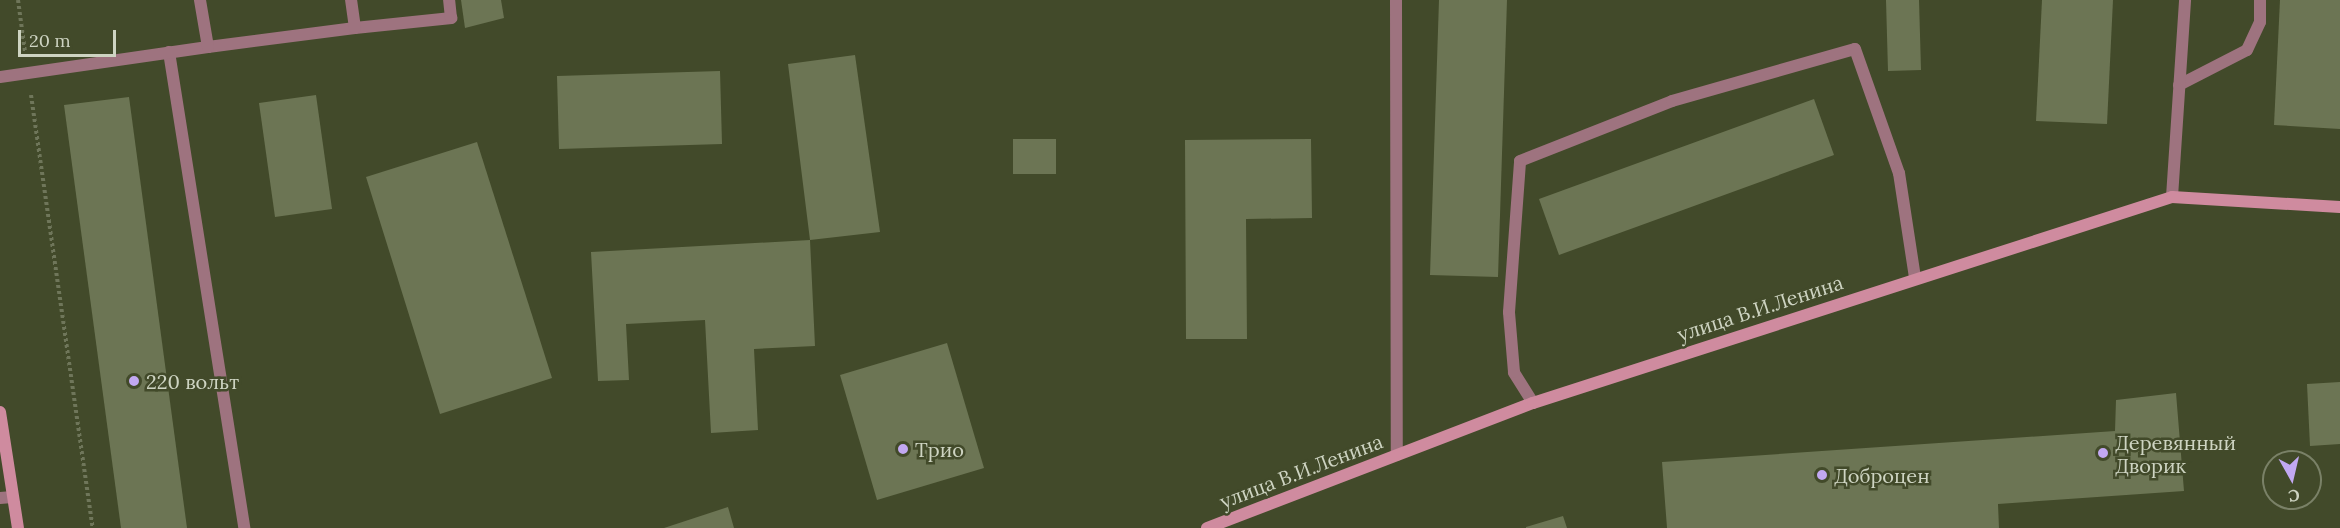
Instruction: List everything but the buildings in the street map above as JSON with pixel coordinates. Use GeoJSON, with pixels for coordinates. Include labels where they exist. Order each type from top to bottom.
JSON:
{"type":"FeatureCollection","features":[{"type":"Feature","properties":{"kind":"main road","name":"улица В.И.Ленина"},"geometry":{"type":"LineString","coordinates":[[1207,528],[1533,404],[1915,277],[2172,197],[2340,207]]}},
{"type":"Feature","properties":{"kind":"main road"},"geometry":{"type":"LineString","coordinates":[[0,412],[6,498],[18,528]]}},
{"type":"Feature","properties":{"kind":"lane"},"geometry":{"type":"LineString","coordinates":[[200,0],[208,47]]}},
{"type":"Feature","properties":{"kind":"lane"},"geometry":{"type":"LineString","coordinates":[[351,0],[355,28]]}},
{"type":"Feature","properties":{"kind":"lane"},"geometry":{"type":"LineString","coordinates":[[0,77],[169,52],[451,18],[448,0]]}},
{"type":"Feature","properties":{"kind":"lane"},"geometry":{"type":"LineString","coordinates":[[1396,0],[1397,455]]}},
{"type":"Feature","properties":{"kind":"lane"},"geometry":{"type":"LineString","coordinates":[[2172,197],[2185,0]]}},
{"type":"Feature","properties":{"kind":"lane"},"geometry":{"type":"LineString","coordinates":[[2180,85],[2247,50],[2260,22],[2260,0]]}},
{"type":"Feature","properties":{"kind":"lane"},"geometry":{"type":"LineString","coordinates":[[1533,404],[1514,372],[1509,312],[1520,161],[1672,101],[1855,49],[1899,173],[1915,277]]}},
{"type":"Feature","properties":{"kind":"lane"},"geometry":{"type":"LineString","coordinates":[[169,52],[244,528]]}},
{"type":"Feature","properties":{"kind":"path"},"geometry":{"type":"LineString","coordinates":[[18,0],[93,528]]}},
{"type":"Feature","properties":{"kind":"place","name":"220 вольт"},"geometry":{"type":"Point","coordinates":[134,381]}},
{"type":"Feature","properties":{"kind":"place","name":"Трио"},"geometry":{"type":"Point","coordinates":[903,449]}},
{"type":"Feature","properties":{"kind":"place","name":"Деревянный Дворик"},"geometry":{"type":"Point","coordinates":[2103,453]}},
{"type":"Feature","properties":{"kind":"place","name":"Доброцен"},"geometry":{"type":"Point","coordinates":[1822,475]}}]}
